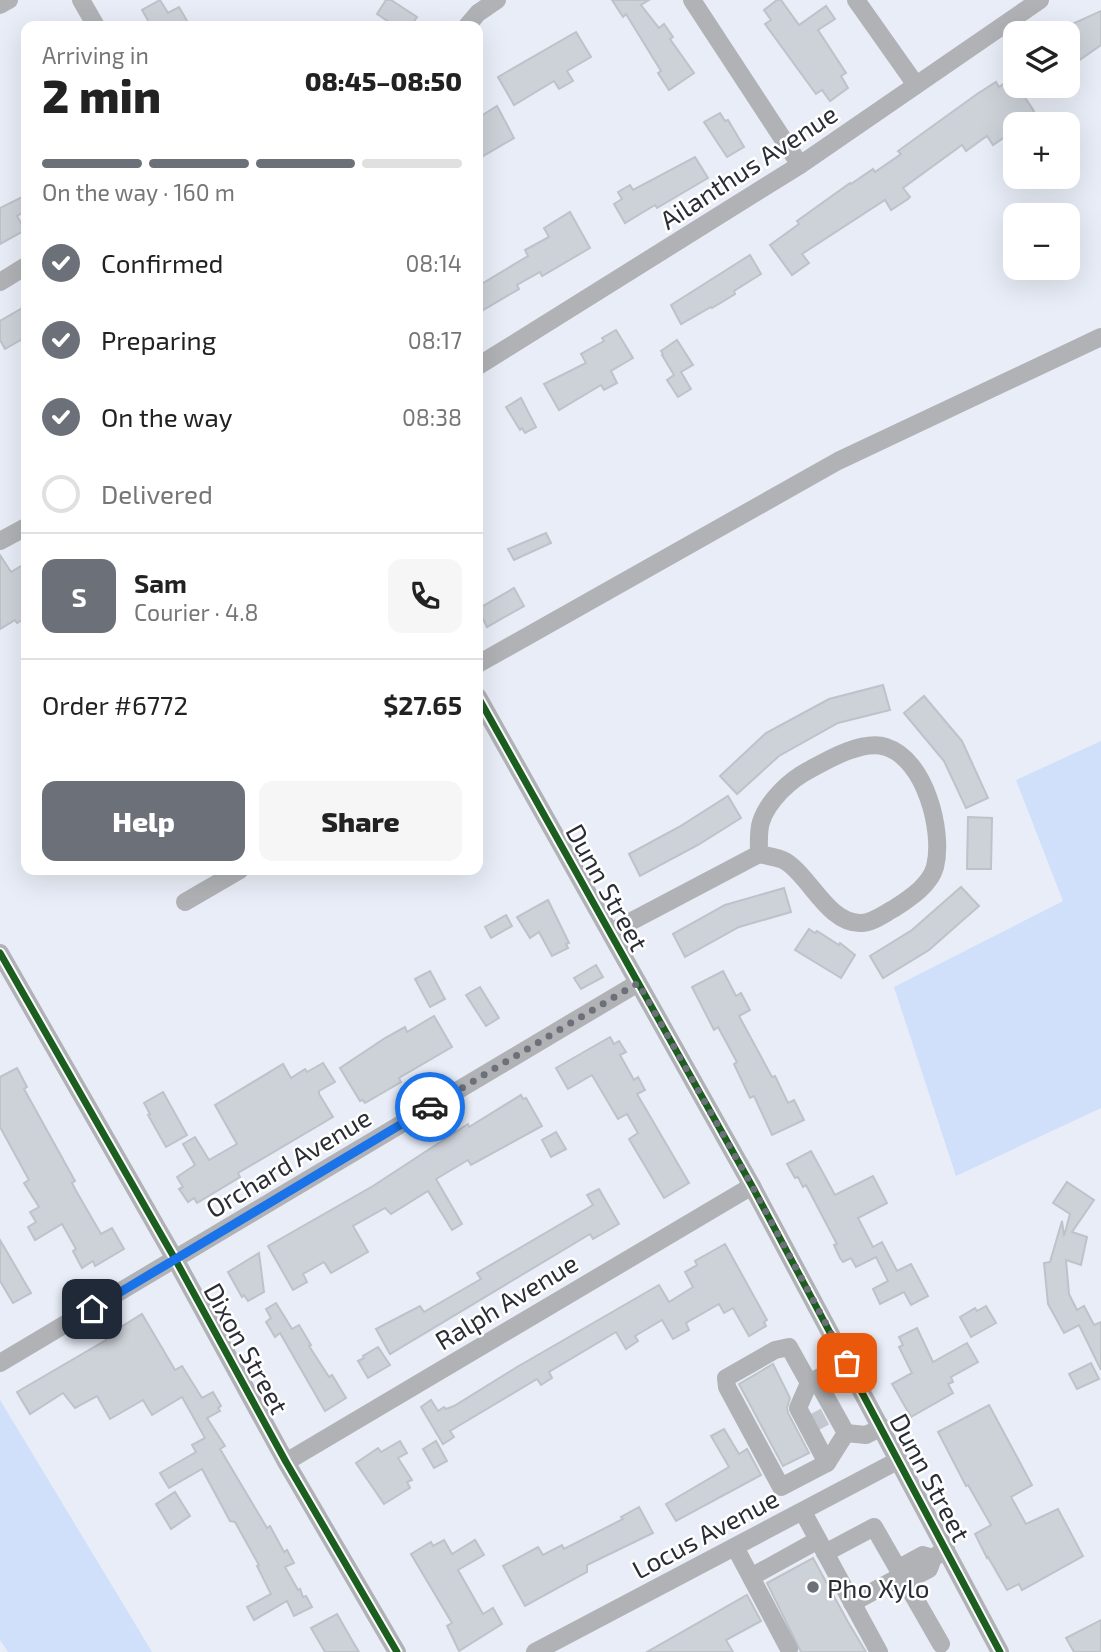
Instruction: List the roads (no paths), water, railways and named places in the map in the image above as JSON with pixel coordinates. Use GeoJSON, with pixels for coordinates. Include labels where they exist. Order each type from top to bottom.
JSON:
{"type":"FeatureCollection","features":[{"type":"Feature","properties":{"kind":"street"},"geometry":{"type":"LineString","coordinates":[[0,5],[9,0]]}},
{"type":"Feature","properties":{"kind":"street"},"geometry":{"type":"LineString","coordinates":[[471,21],[497,0]]}},
{"type":"Feature","properties":{"kind":"street"},"geometry":{"type":"LineString","coordinates":[[692,0],[800,165]]}},
{"type":"Feature","properties":{"kind":"street"},"geometry":{"type":"LineString","coordinates":[[856,0],[916,85]]}},
{"type":"Feature","properties":{"kind":"street"},"geometry":{"type":"LineString","coordinates":[[88,2],[94,21]]}},
{"type":"Feature","properties":{"kind":"street","name":"Ailanthus Avenue"},"geometry":{"type":"LineString","coordinates":[[483,363],[800,165],[1029,3]]}},
{"type":"Feature","properties":{"kind":"street"},"geometry":{"type":"LineString","coordinates":[[0,282],[21,269]]}},
{"type":"Feature","properties":{"kind":"street"},"geometry":{"type":"LineString","coordinates":[[483,661],[838,461],[1101,337]]}},
{"type":"Feature","properties":{"kind":"street"},"geometry":{"type":"LineString","coordinates":[[0,541],[21,530]]}},
{"type":"Feature","properties":{"kind":"street","name":"Dunn Street"},"geometry":{"type":"LineString","coordinates":[[485,728],[611,932],[900,1460],[939,1553],[1000,1652]]}},
{"type":"Feature","properties":{"kind":"street"},"geometry":{"type":"LineString","coordinates":[[611,932],[759,854],[785,861],[826,905],[846,920],[862,924],[876,919],[909,899],[926,883],[935,868],[938,843],[934,814],[918,777],[902,757],[885,746],[862,747],[833,757],[801,774],[776,797],[760,822],[759,854]]}},
{"type":"Feature","properties":{"kind":"street"},"geometry":{"type":"LineString","coordinates":[[185,902],[231,875]]}},
{"type":"Feature","properties":{"kind":"street","name":"Dixon Street"},"geometry":{"type":"LineString","coordinates":[[0,953],[175,1259],[286,1462],[397,1652]]}},
{"type":"Feature","properties":{"kind":"street","name":"Orchard Avenue"},"geometry":{"type":"LineString","coordinates":[[0,1363],[638,983]]}},
{"type":"Feature","properties":{"kind":"street","name":"Ralph Avenue"},"geometry":{"type":"LineString","coordinates":[[286,1462],[752,1186]]}},
{"type":"Feature","properties":{"kind":"street"},"geometry":{"type":"LineString","coordinates":[[846,1433],[827,1463],[782,1487],[727,1387],[726,1378],[775,1350],[789,1347],[846,1433],[866,1435],[881,1427]]}},
{"type":"Feature","properties":{"kind":"street"},"geometry":{"type":"LineString","coordinates":[[827,1463],[798,1408],[812,1381],[847,1363]]}},
{"type":"Feature","properties":{"kind":"street","name":"Locus Avenue"},"geometry":{"type":"LineString","coordinates":[[535,1652],[900,1460]]}},
{"type":"Feature","properties":{"kind":"street"},"geometry":{"type":"LineString","coordinates":[[799,1478],[822,1547],[879,1652]]}},
{"type":"Feature","properties":{"kind":"street"},"geometry":{"type":"LineString","coordinates":[[751,1577],[874,1527],[942,1644]]}},
{"type":"Feature","properties":{"kind":"street"},"geometry":{"type":"LineString","coordinates":[[735,1547],[789,1649]]}},
{"type":"Feature","properties":{"kind":"street"},"geometry":{"type":"LineString","coordinates":[[852,1603],[902,1576],[910,1579],[929,1569],[939,1553]]}},
{"type":"Feature","properties":{"kind":"tunnel"},"geometry":{"type":"LineString","coordinates":[[809,1425],[828,1415]]}},
{"type":"Feature","properties":{"kind":"place","name":"Pho Xylo"},"geometry":{"type":"Point","coordinates":[813,1587]}}]}
